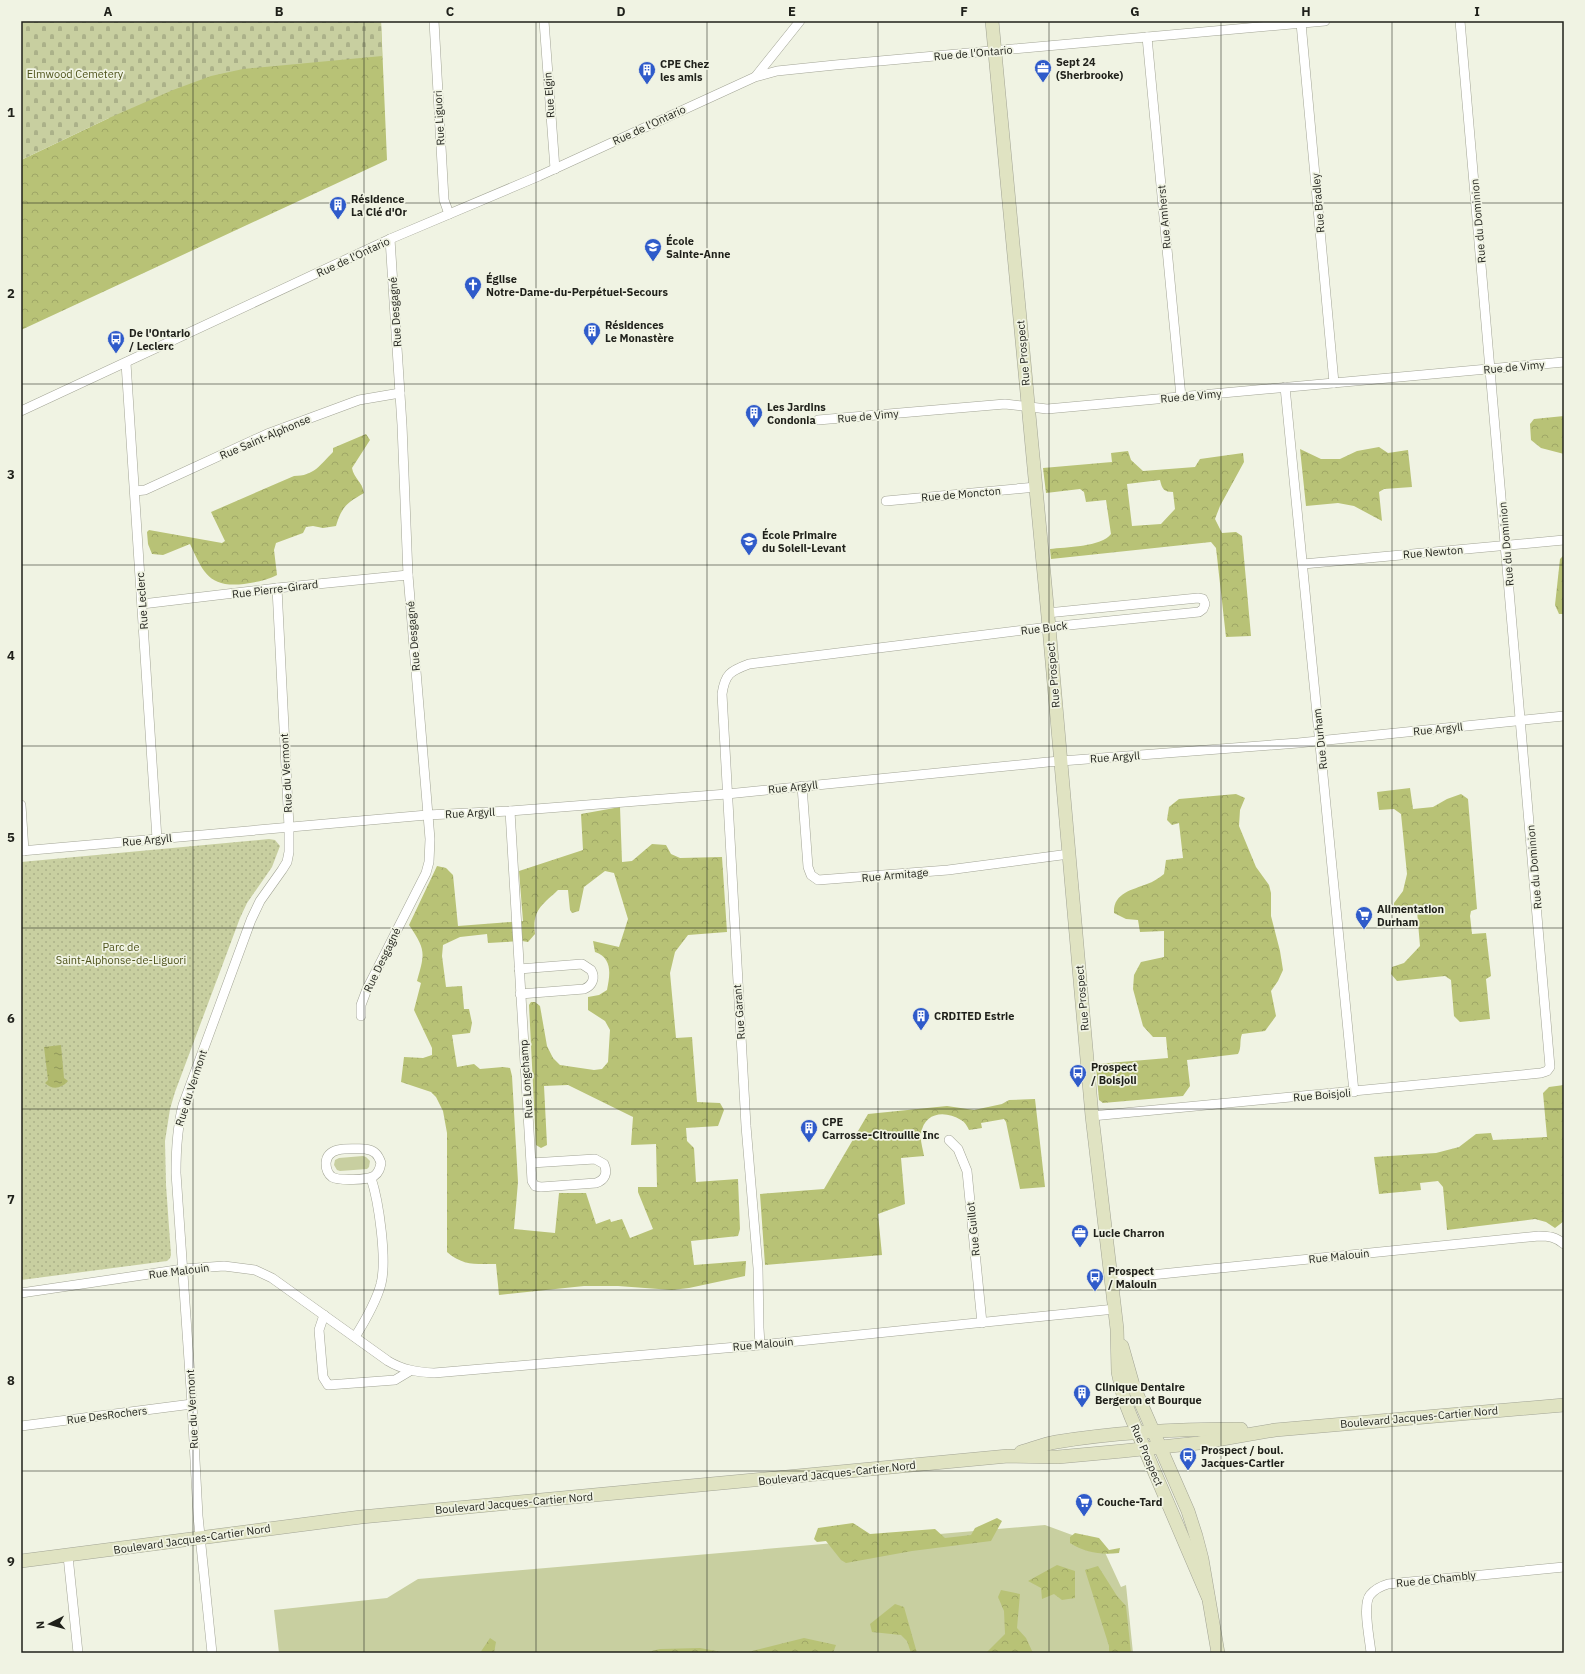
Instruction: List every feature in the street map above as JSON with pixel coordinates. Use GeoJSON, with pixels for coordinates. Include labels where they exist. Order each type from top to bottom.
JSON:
{"type":"FeatureCollection","features":[{"type":"Feature","properties":{"kind":"street","name":"Rue Liguori"},"geometry":{"type":"LineString","coordinates":[[434,21],[444,200],[449,214]]}},
{"type":"Feature","properties":{"kind":"street","name":"Rue Elgin"},"geometry":{"type":"LineString","coordinates":[[544,21],[555,169]]}},
{"type":"Feature","properties":{"kind":"street"},"geometry":{"type":"LineString","coordinates":[[755,77],[800,21]]}},
{"type":"Feature","properties":{"kind":"street","name":"Rue Prospect"},"geometry":{"type":"LineString","coordinates":[[992,21],[1049,627],[1092,1116],[1117,1329],[1118,1372],[1120,1386],[1138,1434],[1208,1597]]}},
{"type":"Feature","properties":{"kind":"street","name":"Rue de l'Ontario"},"geometry":{"type":"LineString","coordinates":[[21,411],[390,239],[555,169],[755,77],[777,71],[835,65],[1325,21]]}},
{"type":"Feature","properties":{"kind":"street","name":"Rue du Dominion"},"geometry":{"type":"LineString","coordinates":[[1460,21],[1550,1067]]}},
{"type":"Feature","properties":{"kind":"street","name":"Rue Bradley"},"geometry":{"type":"LineString","coordinates":[[1302,23],[1334,383]]}},
{"type":"Feature","properties":{"kind":"street","name":"Rue Amherst"},"geometry":{"type":"LineString","coordinates":[[1147,37],[1181,397]]}},
{"type":"Feature","properties":{"kind":"street","name":"Rue Desgagné"},"geometry":{"type":"LineString","coordinates":[[361,1016],[361,1005],[367,989],[426,873],[429,862],[430,839],[408,575],[400,393],[390,239]]}},
{"type":"Feature","properties":{"kind":"street","name":"Rue de Vimy"},"geometry":{"type":"LineString","coordinates":[[818,420],[1006,404],[1047,409],[1564,362]]}},
{"type":"Feature","properties":{"kind":"street","name":"Rue Leclerc"},"geometry":{"type":"LineString","coordinates":[[126,363],[157,839]]}},
{"type":"Feature","properties":{"kind":"street","name":"Rue Durham"},"geometry":{"type":"LineString","coordinates":[[1286,387],[1354,1092]]}},
{"type":"Feature","properties":{"kind":"street","name":"Rue Saint-Alphonse"},"geometry":{"type":"LineString","coordinates":[[134,491],[146,490],[274,431],[359,400],[400,393]]}},
{"type":"Feature","properties":{"kind":"street","name":"Rue de Moncton"},"geometry":{"type":"LineString","coordinates":[[886,501],[1036,487]]}},
{"type":"Feature","properties":{"kind":"street","name":"Rue Newton"},"geometry":{"type":"LineString","coordinates":[[1303,564],[1564,540]]}},
{"type":"Feature","properties":{"kind":"street","name":"Rue Pierre-Girard"},"geometry":{"type":"LineString","coordinates":[[142,604],[277,588],[408,575]]}},
{"type":"Feature","properties":{"kind":"street","name":"Rue du Vermont"},"geometry":{"type":"LineString","coordinates":[[212,1653],[198,1516],[176,1172],[176,1145],[178,1122],[183,1105],[251,920],[260,900],[287,862],[289,852],[277,588]]}},
{"type":"Feature","properties":{"kind":"street","name":"Rue Buck"},"geometry":{"type":"LineString","coordinates":[[724,680],[734,669],[749,664],[1049,627],[1198,612],[1203,609],[1205,604],[1203,599],[1198,598],[1047,613]]}},
{"type":"Feature","properties":{"kind":"street","name":"Rue Garant"},"geometry":{"type":"LineString","coordinates":[[724,680],[722,694],[727,794],[746,1126],[758,1268],[758,1328],[760,1345]]}},
{"type":"Feature","properties":{"kind":"street","name":"Rue Argyll"},"geometry":{"type":"LineString","coordinates":[[22,851],[427,814],[510,811],[727,794],[1061,761],[1320,741],[1564,716]]}},
{"type":"Feature","properties":{"kind":"street","name":"Rue Armitage"},"geometry":{"type":"LineString","coordinates":[[802,786],[808,867],[811,875],[818,880],[948,870],[1069,854]]}},
{"type":"Feature","properties":{"kind":"street"},"geometry":{"type":"LineString","coordinates":[[21,805],[22,851]]}},
{"type":"Feature","properties":{"kind":"street","name":"Rue Longchamp"},"geometry":{"type":"LineString","coordinates":[[510,811],[532,1181],[535,1186],[540,1187],[596,1183],[603,1179],[606,1171],[604,1164],[595,1159],[531,1163]]}},
{"type":"Feature","properties":{"kind":"street"},"geometry":{"type":"LineString","coordinates":[[519,969],[582,964],[591,970],[593,977],[591,985],[584,989],[520,994]]}},
{"type":"Feature","properties":{"kind":"street","name":"Rue Boisjoli"},"geometry":{"type":"LineString","coordinates":[[1092,1116],[1541,1073],[1547,1071],[1550,1067]]}},
{"type":"Feature","properties":{"kind":"street","name":"Rue Guillot"},"geometry":{"type":"LineString","coordinates":[[949,1140],[958,1149],[967,1171],[982,1323]]}},
{"type":"Feature","properties":{"kind":"street"},"geometry":{"type":"LineString","coordinates":[[340,1150],[371,1150],[379,1157],[381,1163],[378,1173],[371,1178],[333,1178],[326,1166],[328,1156],[335,1151],[340,1150]]}},
{"type":"Feature","properties":{"kind":"street"},"geometry":{"type":"LineString","coordinates":[[355,1337],[378,1292],[383,1272],[383,1248],[375,1189],[371,1178]]}},
{"type":"Feature","properties":{"kind":"street","name":"Rue Malouin"},"geometry":{"type":"LineString","coordinates":[[1111,1279],[1539,1236],[1550,1236],[1558,1239],[1564,1244]]}},
{"type":"Feature","properties":{"kind":"street","name":"Rue Malouin"},"geometry":{"type":"LineString","coordinates":[[21,1292],[183,1270],[224,1266],[255,1270],[272,1278],[388,1361],[410,1371],[434,1373],[760,1345],[1115,1309]]}},
{"type":"Feature","properties":{"kind":"street"},"geometry":{"type":"LineString","coordinates":[[324,1315],[319,1330],[323,1377],[328,1385],[395,1380],[410,1371]]}},
{"type":"Feature","properties":{"kind":"street","name":"Rue Prospect"},"geometry":{"type":"LineString","coordinates":[[1117,1329],[1133,1385],[1188,1511],[1196,1536],[1202,1559],[1218,1653]]}},
{"type":"Feature","properties":{"kind":"street","name":"Rue DesRochers"},"geometry":{"type":"LineString","coordinates":[[21,1426],[192,1404]]}},
{"type":"Feature","properties":{"kind":"street","name":"Boulevard Jacques-Cartier Nord"},"geometry":{"type":"LineString","coordinates":[[21,1561],[361,1517],[1008,1456],[1058,1457],[1144,1449],[1198,1443],[1275,1430],[1564,1405]]}},
{"type":"Feature","properties":{"kind":"street","name":"Boulevard Jacques-Cartier Nord"},"geometry":{"type":"LineString","coordinates":[[1008,1456],[1054,1443],[1154,1432],[1198,1429],[1275,1430]]}},
{"type":"Feature","properties":{"kind":"street"},"geometry":{"type":"LineString","coordinates":[[68,1556],[78,1653]]}},
{"type":"Feature","properties":{"kind":"street","name":"Rue de Chambly"},"geometry":{"type":"LineString","coordinates":[[1371,1653],[1366,1602],[1370,1595],[1378,1588],[1388,1584],[1564,1567]]}},
{"type":"Feature","properties":{"kind":"green space"},"geometry":{"type":"Polygon","coordinates":[[[21,21],[381,21],[387,160],[21,330],[21,160],[109,118],[21,21]]]}},
{"type":"Feature","properties":{"kind":"green space","name":"Elmwood Cemetery"},"geometry":{"type":"Polygon","coordinates":[[[21,21],[381,21],[382,56],[243,69],[211,76],[173,90],[109,118],[21,160],[21,21]]]}},
{"type":"Feature","properties":{"kind":"green space"},"geometry":{"type":"Polygon","coordinates":[[[1564,416],[1564,454],[1541,448],[1531,440],[1530,424],[1534,419],[1564,416]]]}},
{"type":"Feature","properties":{"kind":"green space"},"geometry":{"type":"Polygon","coordinates":[[[366,434],[370,440],[352,468],[354,475],[362,486],[364,493],[343,509],[336,526],[323,528],[313,526],[306,527],[303,533],[276,543],[274,550],[277,575],[257,582],[232,585],[215,580],[209,576],[199,563],[190,544],[163,555],[152,554],[148,544],[147,532],[149,530],[222,543],[225,541],[211,512],[294,476],[301,476],[312,472],[333,452],[333,448],[366,434]]]}},
{"type":"Feature","properties":{"kind":"green space"},"geometry":{"type":"Polygon","coordinates":[[[1379,447],[1388,453],[1408,450],[1412,487],[1384,489],[1379,492],[1382,521],[1354,506],[1338,503],[1306,506],[1300,449],[1321,459],[1340,459],[1357,451],[1379,447]]]}},
{"type":"Feature","properties":{"kind":"green space"},"geometry":{"type":"Polygon","coordinates":[[[1128,451],[1131,460],[1143,471],[1195,467],[1200,459],[1243,453],[1244,462],[1220,506],[1215,519],[1222,533],[1236,532],[1242,536],[1251,636],[1226,637],[1216,548],[1211,542],[1051,559],[1050,549],[1092,544],[1100,542],[1111,534],[1106,500],[1086,502],[1084,492],[1080,489],[1046,493],[1043,468],[1112,462],[1111,453],[1128,451]],[[1160,480],[1127,484],[1132,526],[1161,524],[1175,509],[1173,492],[1165,491],[1160,480]]]}},
{"type":"Feature","properties":{"kind":"green space"},"geometry":{"type":"Polygon","coordinates":[[[1564,555],[1564,614],[1559,614],[1555,605],[1560,559],[1564,555]]]}},
{"type":"Feature","properties":{"kind":"green space"},"geometry":{"type":"Polygon","coordinates":[[[1410,788],[1413,809],[1433,807],[1447,799],[1461,794],[1468,799],[1477,909],[1471,911],[1470,916],[1472,934],[1486,933],[1491,976],[1486,979],[1490,1019],[1460,1022],[1454,1016],[1451,980],[1445,976],[1397,981],[1391,974],[1392,967],[1404,963],[1420,946],[1417,911],[1407,908],[1394,909],[1394,903],[1403,891],[1407,874],[1401,814],[1394,809],[1379,810],[1377,792],[1410,788]]]}},
{"type":"Feature","properties":{"kind":"green space"},"geometry":{"type":"Polygon","coordinates":[[[1236,794],[1245,798],[1240,810],[1239,826],[1256,867],[1269,885],[1271,893],[1271,916],[1283,970],[1271,991],[1276,1016],[1265,1031],[1242,1034],[1238,1054],[1187,1060],[1190,1086],[1183,1096],[1103,1103],[1099,1100],[1097,1064],[1168,1058],[1166,1037],[1153,1037],[1143,1026],[1133,989],[1134,975],[1141,962],[1164,957],[1164,931],[1140,932],[1138,920],[1126,919],[1114,913],[1117,901],[1124,893],[1151,882],[1164,874],[1166,860],[1183,858],[1179,823],[1172,825],[1167,820],[1169,807],[1179,799],[1236,794]]]}},
{"type":"Feature","properties":{"kind":"green space"},"geometry":{"type":"Polygon","coordinates":[[[620,807],[622,862],[632,861],[652,844],[666,845],[671,854],[680,858],[722,857],[727,932],[688,935],[675,952],[670,973],[676,1038],[692,1037],[697,1102],[720,1103],[724,1110],[718,1126],[686,1128],[687,1141],[694,1148],[696,1182],[738,1179],[740,1229],[738,1236],[691,1241],[694,1265],[746,1261],[745,1276],[689,1288],[672,1290],[618,1286],[584,1286],[499,1295],[496,1264],[476,1264],[464,1262],[453,1257],[447,1252],[447,1133],[443,1111],[436,1097],[431,1092],[401,1082],[404,1057],[423,1058],[432,1055],[432,1048],[414,1010],[421,983],[417,981],[422,964],[422,952],[419,940],[409,925],[437,866],[446,868],[453,875],[458,926],[523,921],[519,871],[583,850],[581,814],[620,807]],[[605,871],[584,887],[579,911],[572,913],[570,910],[568,890],[558,890],[539,909],[535,919],[535,934],[528,942],[488,943],[487,934],[460,937],[443,945],[442,956],[446,987],[462,986],[464,1009],[469,1009],[472,1023],[470,1033],[452,1035],[457,1067],[474,1064],[480,1069],[503,1067],[510,1068],[512,1076],[518,1182],[514,1229],[555,1233],[559,1193],[586,1193],[596,1224],[610,1219],[611,1222],[622,1219],[630,1238],[653,1229],[638,1192],[638,1187],[657,1187],[656,1144],[631,1145],[633,1117],[568,1085],[544,1086],[547,1145],[541,1148],[536,1145],[529,1005],[531,1002],[535,1002],[540,1006],[547,1046],[553,1058],[560,1065],[594,1070],[602,1069],[608,1062],[610,1030],[605,1021],[588,1010],[588,997],[599,995],[607,990],[609,979],[609,968],[605,958],[595,952],[593,941],[619,947],[628,919],[614,873],[605,871]]]}},
{"type":"Feature","properties":{"kind":"green space","name":"Parc de Saint-Alphonse-de-Liguori"},"geometry":{"type":"Polygon","coordinates":[[[269,839],[275,840],[280,846],[272,867],[247,903],[240,918],[170,1109],[165,1141],[170,1258],[167,1261],[21,1280],[21,862],[269,839]]]}},
{"type":"Feature","properties":{"kind":"green space"},"geometry":{"type":"Polygon","coordinates":[[[1564,1085],[1564,1221],[1555,1228],[1546,1222],[1535,1219],[1447,1230],[1443,1187],[1438,1181],[1420,1183],[1421,1190],[1379,1194],[1374,1157],[1436,1153],[1459,1147],[1476,1134],[1491,1133],[1493,1140],[1547,1137],[1543,1093],[1549,1087],[1564,1085]]]}},
{"type":"Feature","properties":{"kind":"green space"},"geometry":{"type":"Polygon","coordinates":[[[1035,1099],[1045,1187],[1020,1189],[1006,1122],[1004,1119],[981,1123],[982,1128],[969,1130],[964,1122],[955,1117],[942,1114],[936,1115],[926,1121],[923,1127],[921,1142],[924,1156],[901,1158],[905,1204],[878,1214],[882,1255],[765,1265],[760,1194],[824,1189],[868,1114],[947,1106],[974,1110],[1002,1104],[1009,1100],[1035,1099]]]}},
{"type":"Feature","properties":{"kind":"green space"},"geometry":{"type":"Polygon","coordinates":[[[363,1156],[370,1161],[367,1169],[340,1171],[337,1170],[334,1165],[335,1160],[339,1158],[363,1156]]]}},
{"type":"Feature","properties":{"kind":"green space"},"geometry":{"type":"Polygon","coordinates":[[[997,1518],[1002,1521],[991,1541],[912,1551],[846,1563],[841,1560],[826,1541],[817,1542],[814,1539],[818,1528],[853,1523],[870,1534],[935,1529],[945,1538],[971,1535],[975,1528],[997,1518]]]}},
{"type":"Feature","properties":{"kind":"green space"},"geometry":{"type":"Polygon","coordinates":[[[1045,1525],[1102,1546],[1121,1587],[1126,1585],[1133,1653],[279,1653],[274,1610],[387,1598],[418,1579],[1045,1525]]]}},
{"type":"Feature","properties":{"kind":"green space"},"geometry":{"type":"Polygon","coordinates":[[[1075,1533],[1099,1538],[1109,1550],[1120,1548],[1119,1553],[1106,1554],[1082,1549],[1070,1543],[1070,1537],[1075,1533]]]}},
{"type":"Feature","properties":{"kind":"green space"},"geometry":{"type":"Polygon","coordinates":[[[1057,1565],[1075,1571],[1075,1598],[1062,1600],[1054,1594],[1042,1599],[1041,1588],[1028,1581],[1057,1565]]]}},
{"type":"Feature","properties":{"kind":"green space"},"geometry":{"type":"Polygon","coordinates":[[[1098,1566],[1117,1596],[1126,1606],[1131,1653],[1109,1653],[1109,1646],[1085,1570],[1098,1566]]]}},
{"type":"Feature","properties":{"kind":"green space"},"geometry":{"type":"Polygon","coordinates":[[[1001,1590],[1020,1594],[1017,1628],[1026,1638],[1033,1653],[986,1653],[1005,1634],[1004,1611],[998,1597],[1001,1590]]]}},
{"type":"Feature","properties":{"kind":"green space"},"geometry":{"type":"Polygon","coordinates":[[[895,1604],[904,1607],[917,1653],[911,1653],[907,1641],[901,1635],[872,1632],[870,1624],[895,1604]]]}},
{"type":"Feature","properties":{"kind":"green space"},"geometry":{"type":"Polygon","coordinates":[[[490,1638],[496,1642],[494,1653],[480,1653],[490,1638]]]}},
{"type":"Feature","properties":{"kind":"green space"},"geometry":{"type":"Polygon","coordinates":[[[804,1638],[836,1645],[833,1653],[744,1653],[804,1638]]]}},
{"type":"Feature","properties":{"kind":"green space"},"geometry":{"type":"Polygon","coordinates":[[[700,1648],[727,1653],[643,1653],[660,1649],[700,1648]]]}},
{"type":"Feature","properties":{"kind":"water"},"geometry":{"type":"Polygon","coordinates":[[[61,1045],[64,1078],[68,1081],[62,1086],[54,1088],[45,1083],[48,1080],[44,1047],[61,1045]]]}},
{"type":"Feature","properties":{"kind":"place","name":"Sept 24 (Sherbrooke)"},"geometry":{"type":"Point","coordinates":[1043,83]}},
{"type":"Feature","properties":{"kind":"place","name":"CPE Chez les amis"},"geometry":{"type":"Point","coordinates":[647,85]}},
{"type":"Feature","properties":{"kind":"place","name":"Résidence La Clé d'Or"},"geometry":{"type":"Point","coordinates":[338,220]}},
{"type":"Feature","properties":{"kind":"place","name":"École Sainte-Anne"},"geometry":{"type":"Point","coordinates":[653,262]}},
{"type":"Feature","properties":{"kind":"place","name":"Église Notre-Dame-du-Perpétuel-Secours"},"geometry":{"type":"Point","coordinates":[473,300]}},
{"type":"Feature","properties":{"kind":"place","name":"Résidences Le Monastère"},"geometry":{"type":"Point","coordinates":[592,346]}},
{"type":"Feature","properties":{"kind":"place","name":"De l'Ontario / Leclerc"},"geometry":{"type":"Point","coordinates":[116,354]}},
{"type":"Feature","properties":{"kind":"place","name":"Les Jardins Condonia"},"geometry":{"type":"Point","coordinates":[754,428]}},
{"type":"Feature","properties":{"kind":"place","name":"École Primaire du Soleil-Levant"},"geometry":{"type":"Point","coordinates":[749,556]}},
{"type":"Feature","properties":{"kind":"place","name":"Alimentation Durham"},"geometry":{"type":"Point","coordinates":[1364,930]}},
{"type":"Feature","properties":{"kind":"place","name":"CRDITED Estrie"},"geometry":{"type":"Point","coordinates":[921,1031]}},
{"type":"Feature","properties":{"kind":"place","name":"Prospect / Boisjoli"},"geometry":{"type":"Point","coordinates":[1078,1088]}},
{"type":"Feature","properties":{"kind":"place","name":"CPE Carrosse-Citrouille Inc"},"geometry":{"type":"Point","coordinates":[809,1143]}},
{"type":"Feature","properties":{"kind":"place","name":"Lucie Charron"},"geometry":{"type":"Point","coordinates":[1080,1248]}},
{"type":"Feature","properties":{"kind":"place","name":"Prospect / Malouin"},"geometry":{"type":"Point","coordinates":[1095,1292]}},
{"type":"Feature","properties":{"kind":"place","name":"Clinique Dentaire Bergeron et Bourque"},"geometry":{"type":"Point","coordinates":[1082,1408]}},
{"type":"Feature","properties":{"kind":"place","name":"Prospect / boul. Jacques-Cartier"},"geometry":{"type":"Point","coordinates":[1188,1471]}},
{"type":"Feature","properties":{"kind":"place","name":"Couche-Tard"},"geometry":{"type":"Point","coordinates":[1084,1517]}}]}
